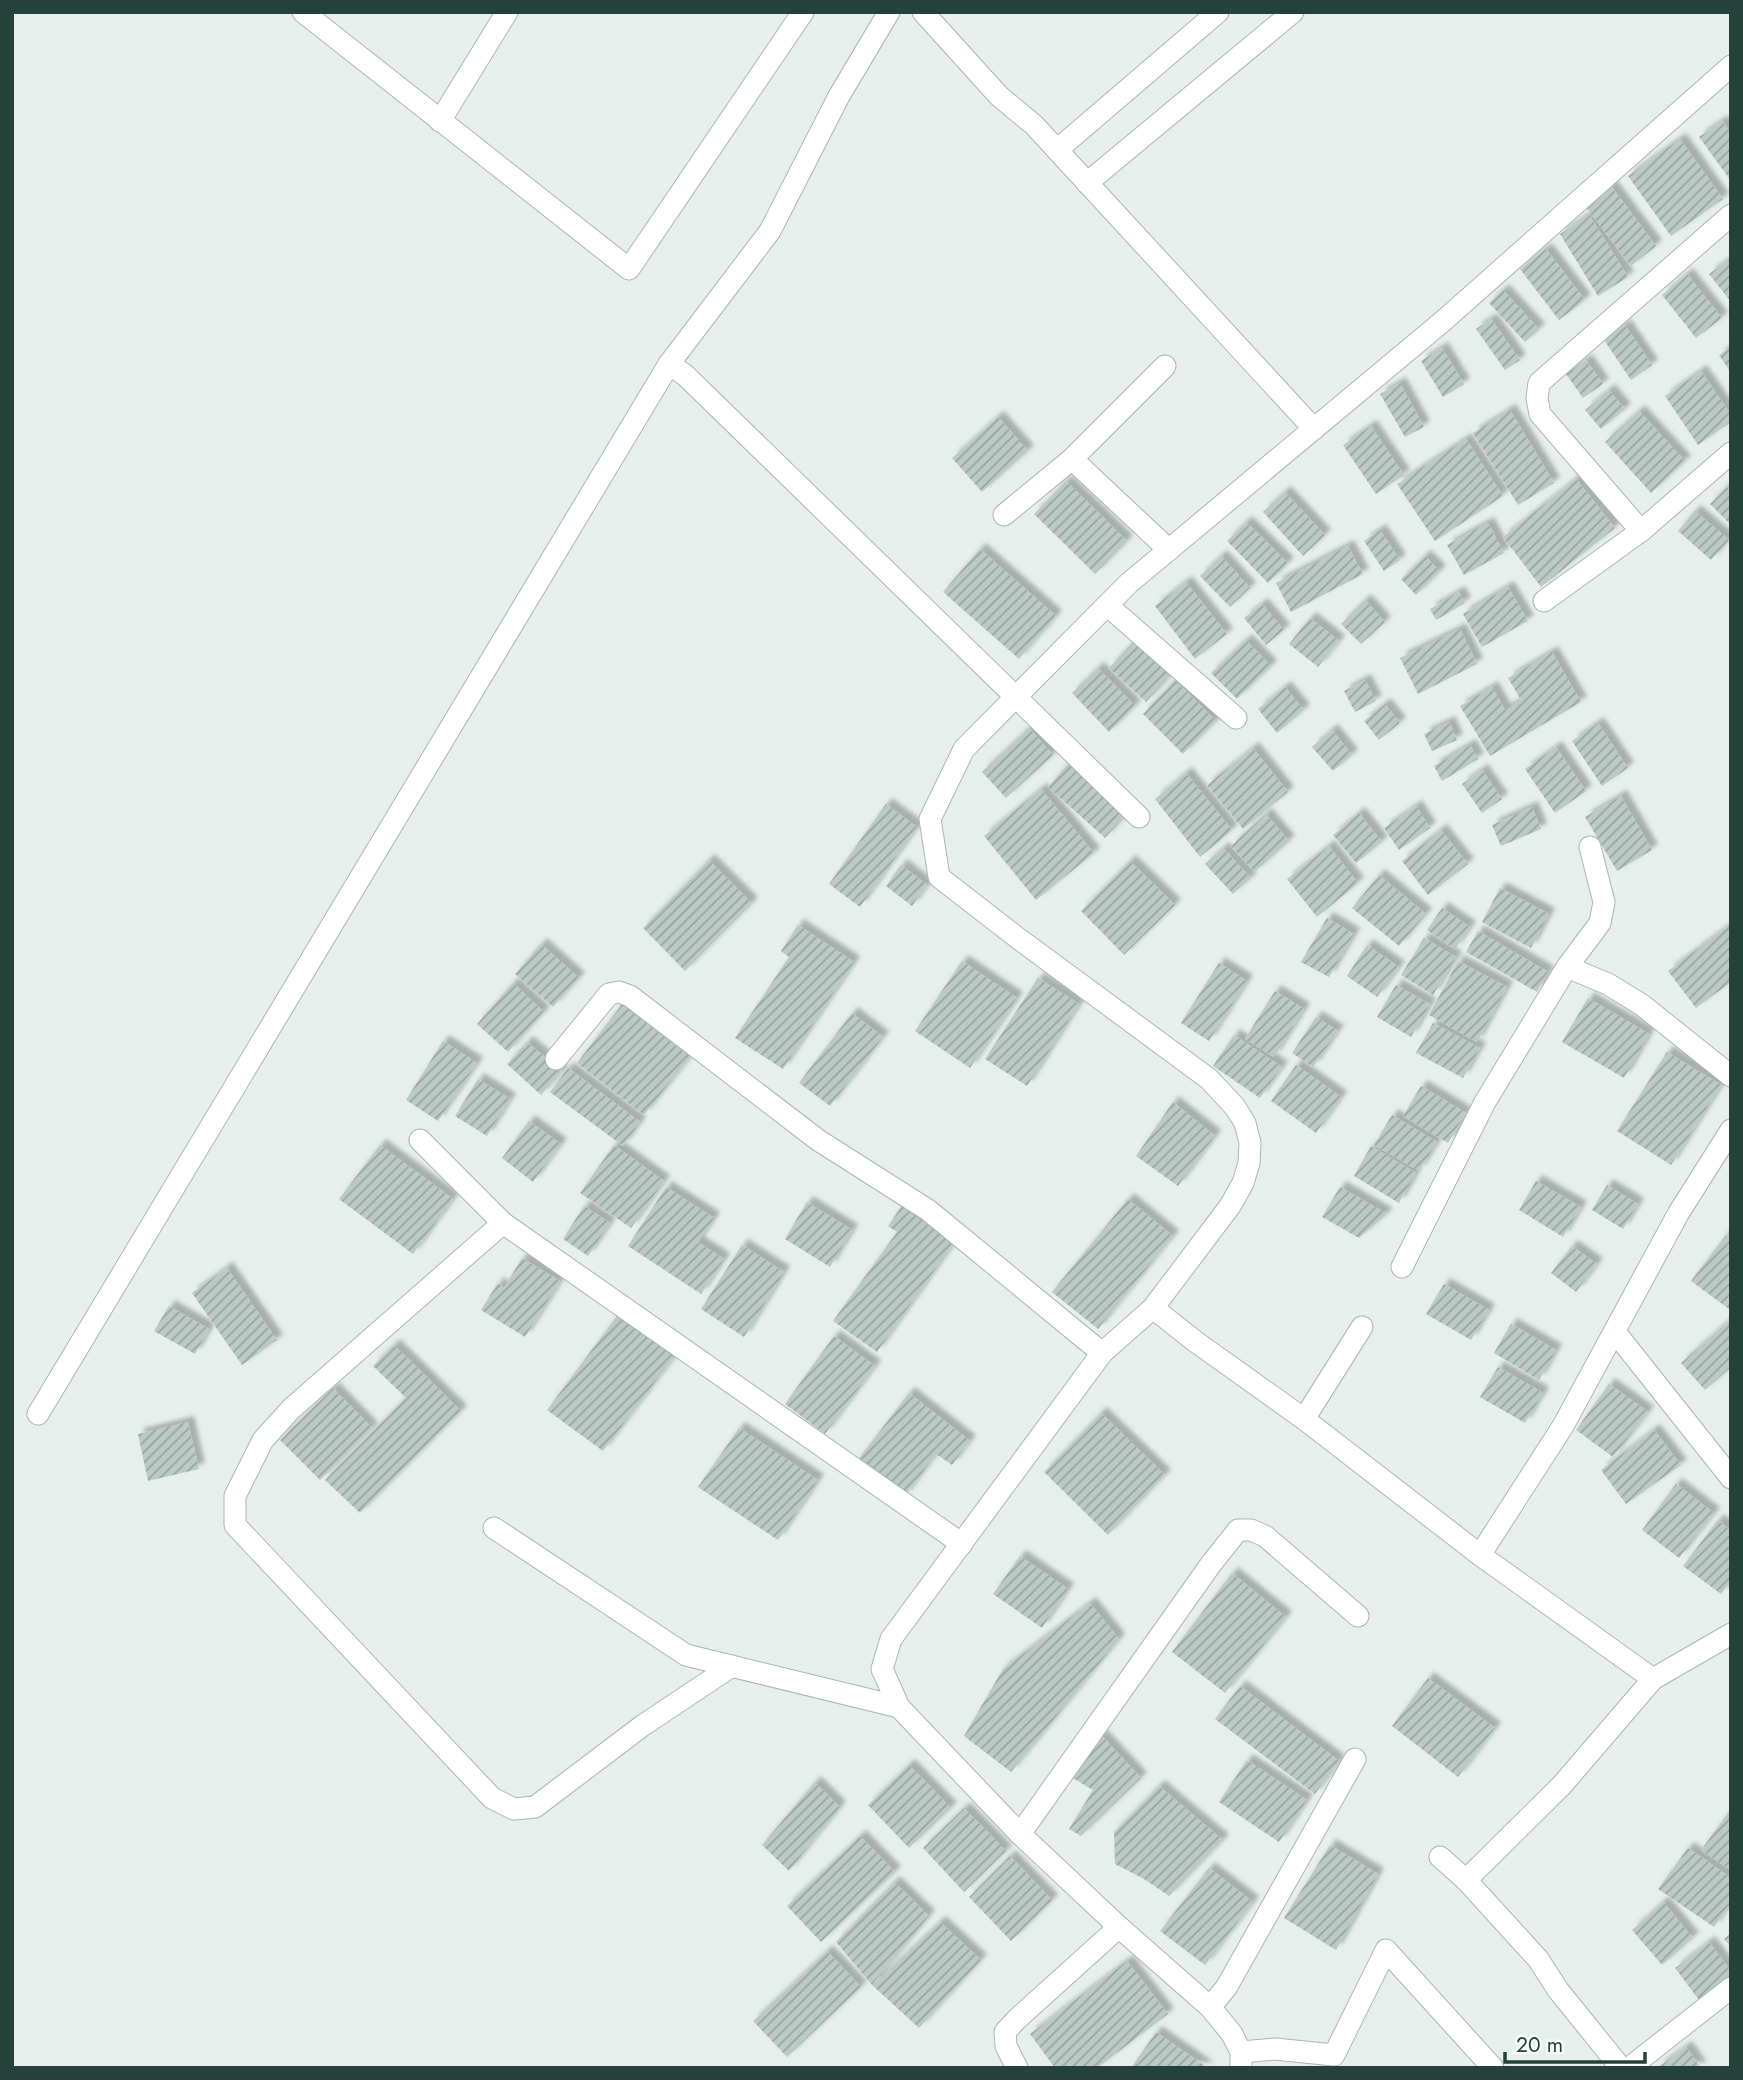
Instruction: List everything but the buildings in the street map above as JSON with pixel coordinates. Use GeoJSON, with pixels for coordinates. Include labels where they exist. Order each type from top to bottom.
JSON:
{"type":"FeatureCollection","features":[{"type":"Feature","properties":{"kind":"street"},"geometry":{"type":"LineString","coordinates":[[303,12],[629,269],[803,12]]}},
{"type":"Feature","properties":{"kind":"street"},"geometry":{"type":"LineString","coordinates":[[440,121],[506,12]]}},
{"type":"Feature","properties":{"kind":"street"},"geometry":{"type":"LineString","coordinates":[[37,1414],[670,364],[770,231],[839,96],[889,12]]}},
{"type":"Feature","properties":{"kind":"street"},"geometry":{"type":"LineString","coordinates":[[923,12],[999,96],[1034,125],[1314,429]]}},
{"type":"Feature","properties":{"kind":"street"},"geometry":{"type":"LineString","coordinates":[[1057,150],[1218,12]]}},
{"type":"Feature","properties":{"kind":"street"},"geometry":{"type":"LineString","coordinates":[[1087,183],[1293,12]]}},
{"type":"Feature","properties":{"kind":"street"},"geometry":{"type":"LineString","coordinates":[[1493,2068],[1386,1950],[1335,2061],[1275,2049],[1241,2060],[1232,2034],[1210,2007],[1119,1927],[1020,1834],[899,1707],[882,1669],[891,1639],[1102,1353],[1153,1308],[1230,1206],[1250,1163],[1250,1143],[1245,1123],[1236,1107],[1209,1079],[939,877],[930,819],[964,749],[1107,605],[1442,321],[1731,66]]}},
{"type":"Feature","properties":{"kind":"street"},"geometry":{"type":"LineString","coordinates":[[1641,531],[1540,414],[1536,398],[1539,383],[1731,215]]}},
{"type":"Feature","properties":{"kind":"street"},"geometry":{"type":"LineString","coordinates":[[670,364],[685,375],[1139,817]]}},
{"type":"Feature","properties":{"kind":"street"},"geometry":{"type":"LineString","coordinates":[[1004,515],[1072,459],[1165,366]]}},
{"type":"Feature","properties":{"kind":"street"},"geometry":{"type":"LineString","coordinates":[[1544,601],[1641,531],[1731,453]]}},
{"type":"Feature","properties":{"kind":"street"},"geometry":{"type":"LineString","coordinates":[[1072,459],[1169,550]]}},
{"type":"Feature","properties":{"kind":"street"},"geometry":{"type":"LineString","coordinates":[[1107,605],[1236,718]]}},
{"type":"Feature","properties":{"kind":"street"},"geometry":{"type":"LineString","coordinates":[[1402,1267],[1485,1102],[1567,967],[1600,923],[1604,902],[1590,847]]}},
{"type":"Feature","properties":{"kind":"street"},"geometry":{"type":"LineString","coordinates":[[1567,967],[1608,984],[1642,1005],[1731,1076]]}},
{"type":"Feature","properties":{"kind":"street"},"geometry":{"type":"LineString","coordinates":[[556,1059],[609,994],[620,992],[630,996],[818,1140],[928,1210],[1102,1353]]}},
{"type":"Feature","properties":{"kind":"street"},"geometry":{"type":"LineString","coordinates":[[1480,1555],[1563,1426],[1678,1214],[1731,1130]]}},
{"type":"Feature","properties":{"kind":"street"},"geometry":{"type":"LineString","coordinates":[[420,1140],[503,1223],[962,1544]]}},
{"type":"Feature","properties":{"kind":"street"},"geometry":{"type":"LineString","coordinates":[[503,1223],[291,1409],[263,1440],[236,1496],[235,1525],[492,1798],[514,1810],[535,1807],[642,1726],[732,1667]]}},
{"type":"Feature","properties":{"kind":"street"},"geometry":{"type":"LineString","coordinates":[[1153,1308],[1304,1419],[1480,1555],[1653,1679]]}},
{"type":"Feature","properties":{"kind":"street"},"geometry":{"type":"LineString","coordinates":[[1304,1419],[1362,1327]]}},
{"type":"Feature","properties":{"kind":"street"},"geometry":{"type":"LineString","coordinates":[[1615,1332],[1731,1478]]}},
{"type":"Feature","properties":{"kind":"street"},"geometry":{"type":"LineString","coordinates":[[494,1528],[686,1655],[899,1707]]}},
{"type":"Feature","properties":{"kind":"street"},"geometry":{"type":"LineString","coordinates":[[1020,1834],[1210,1564],[1238,1530],[1251,1530],[1265,1536],[1358,1616]]}},
{"type":"Feature","properties":{"kind":"street"},"geometry":{"type":"LineString","coordinates":[[1466,1881],[1562,1785],[1653,1679],[1731,1634]]}},
{"type":"Feature","properties":{"kind":"street"},"geometry":{"type":"LineString","coordinates":[[1210,2007],[1226,1988],[1355,1759]]}},
{"type":"Feature","properties":{"kind":"street"},"geometry":{"type":"LineString","coordinates":[[1440,1857],[1466,1881],[1538,1959],[1558,1990],[1621,2068]]}},
{"type":"Feature","properties":{"kind":"street"},"geometry":{"type":"LineString","coordinates":[[1017,2068],[1006,2046],[1005,2032],[1119,1927]]}},
{"type":"Feature","properties":{"kind":"street"},"geometry":{"type":"LineString","coordinates":[[1629,2068],[1731,1987]]}}]}
